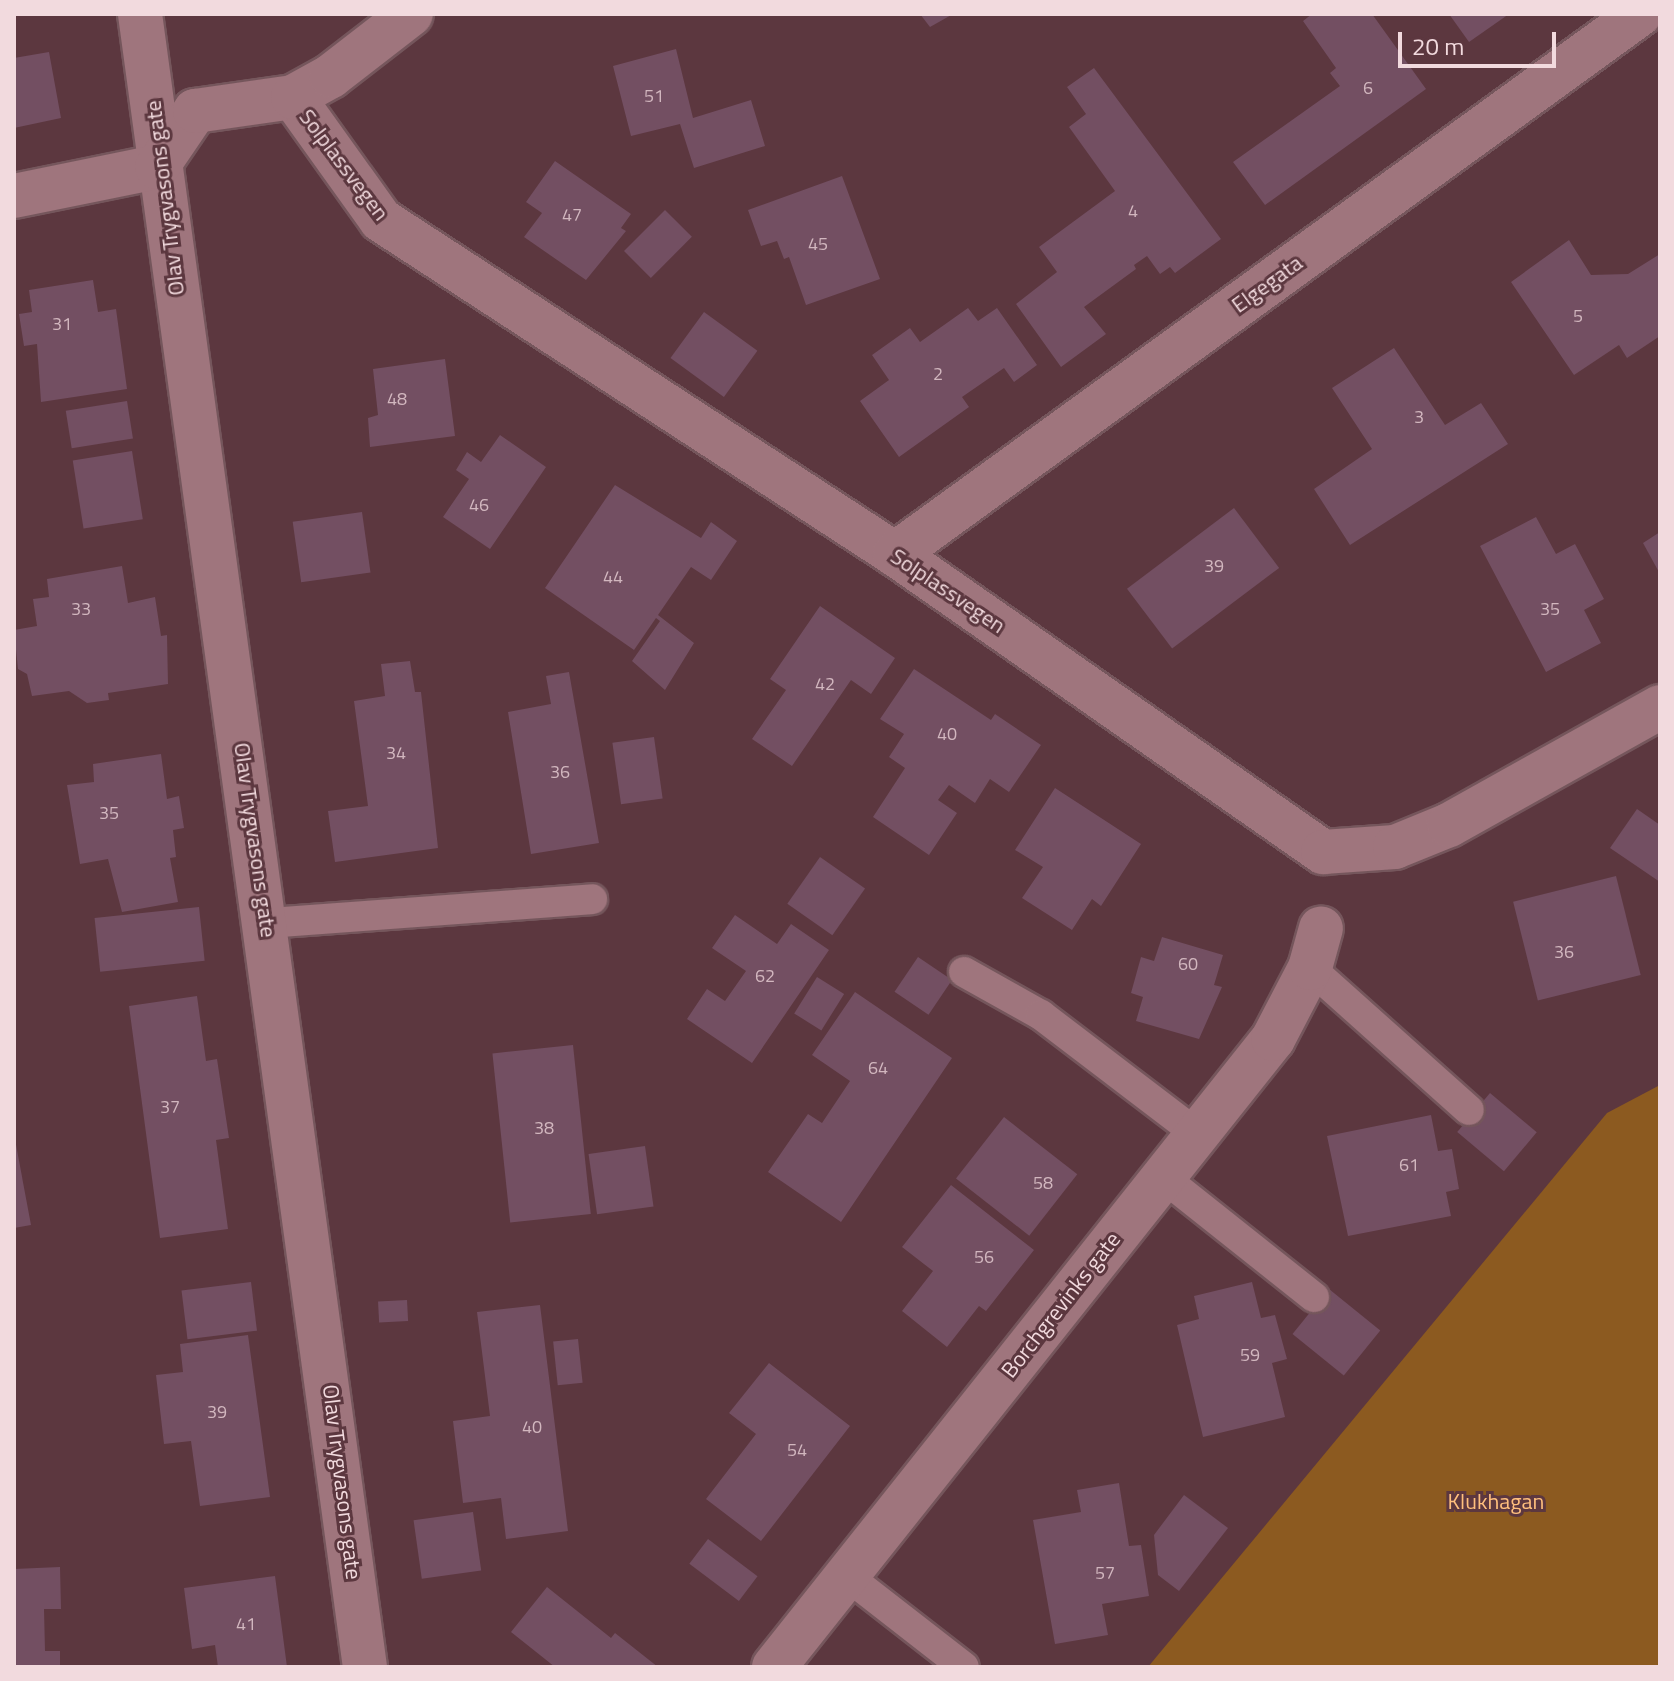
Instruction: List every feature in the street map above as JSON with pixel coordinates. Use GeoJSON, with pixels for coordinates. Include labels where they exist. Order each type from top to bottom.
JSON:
{"type":"FeatureCollection","features":[{"type":"Feature","properties":{"kind":"street","name":"Olav Trygvasons gate"},"geometry":{"type":"LineString","coordinates":[[140,14],[153,93],[157,167],[268,923],[365,1667]]}},
{"type":"Feature","properties":{"kind":"street"},"geometry":{"type":"LineString","coordinates":[[14,196],[157,167],[195,111],[293,97],[374,46],[411,14]]}},
{"type":"Feature","properties":{"kind":"street","name":"Elgegata"},"geometry":{"type":"LineString","coordinates":[[895,554],[1640,14]]}},
{"type":"Feature","properties":{"kind":"street","name":"Solplassvegen"},"geometry":{"type":"LineString","coordinates":[[293,97],[381,220],[895,554],[1323,852],[1395,847],[1449,825],[1660,707]]}},
{"type":"Feature","properties":{"kind":"street","name":"Borchgrevinks gate"},"geometry":{"type":"LineString","coordinates":[[774,1667],[1273,1039],[1315,948]]}},
{"type":"Feature","properties":{"kind":"lane"},"geometry":{"type":"LineString","coordinates":[[268,923],[592,899]]}},
{"type":"Feature","properties":{"kind":"lane"},"geometry":{"type":"LineString","coordinates":[[1315,948],[1469,1110]]}},
{"type":"Feature","properties":{"kind":"lane"},"geometry":{"type":"LineString","coordinates":[[964,972],[1041,1015],[1197,1134]]}},
{"type":"Feature","properties":{"kind":"lane"},"geometry":{"type":"LineString","coordinates":[[1163,1177],[1314,1297]]}},
{"type":"Feature","properties":{"kind":"lane"},"geometry":{"type":"LineString","coordinates":[[847,1576],[964,1667]]}},
{"type":"Feature","properties":{"kind":"green space","name":"Klukhagan"},"geometry":{"type":"Polygon","coordinates":[[[1660,1085],[1660,1667],[1148,1667],[1607,1113],[1660,1085]]]}},
{"type":"Feature","properties":{"kind":"building"},"geometry":{"type":"Polygon","coordinates":[[[920,14],[953,14],[930,27],[920,14]]]}},
{"type":"Feature","properties":{"kind":"building"},"geometry":{"type":"Polygon","coordinates":[[[1312,14],[1372,14],[1426,89],[1265,205],[1233,162],[1340,86],[1330,73],[1336,68],[1303,21],[1312,14]]]}},
{"type":"Feature","properties":{"kind":"building"},"geometry":{"type":"Polygon","coordinates":[[[1449,14],[1509,14],[1469,42],[1449,14]]]}},
{"type":"Feature","properties":{"kind":"building"},"geometry":{"type":"Polygon","coordinates":[[[676,49],[693,118],[751,100],[765,146],[694,168],[680,124],[631,136],[613,66],[676,49]]]}},
{"type":"Feature","properties":{"kind":"building"},"geometry":{"type":"Polygon","coordinates":[[[49,52],[61,118],[14,128],[14,58],[49,52]]]}},
{"type":"Feature","properties":{"kind":"building"},"geometry":{"type":"Polygon","coordinates":[[[1094,68],[1221,239],[1175,273],[1170,267],[1160,274],[1147,256],[1134,265],[1136,269],[1084,307],[1106,334],[1061,367],[1016,304],[1057,272],[1039,247],[1115,191],[1069,127],[1086,114],[1067,87],[1094,68]]]}},
{"type":"Feature","properties":{"kind":"building"},"geometry":{"type":"Polygon","coordinates":[[[555,161],[631,214],[621,228],[626,231],[586,280],[524,237],[542,213],[526,202],[555,161]]]}},
{"type":"Feature","properties":{"kind":"building"},"geometry":{"type":"Polygon","coordinates":[[[842,176],[880,279],[806,305],[789,257],[784,259],[777,241],[761,246],[748,210],[842,176]]]}},
{"type":"Feature","properties":{"kind":"building"},"geometry":{"type":"Polygon","coordinates":[[[665,210],[692,237],[651,278],[624,251],[665,210]]]}},
{"type":"Feature","properties":{"kind":"building"},"geometry":{"type":"Polygon","coordinates":[[[1569,240],[1591,275],[1628,274],[1660,254],[1660,336],[1627,358],[1619,345],[1574,375],[1511,282],[1569,240]]]}},
{"type":"Feature","properties":{"kind":"building"},"geometry":{"type":"Polygon","coordinates":[[[93,280],[98,312],[116,309],[127,389],[41,402],[37,344],[24,346],[19,314],[32,312],[29,290],[93,280]]]}},
{"type":"Feature","properties":{"kind":"building"},"geometry":{"type":"Polygon","coordinates":[[[968,308],[978,321],[997,308],[1037,365],[1014,382],[1004,368],[962,397],[969,407],[899,457],[860,401],[889,380],[872,355],[910,328],[920,342],[968,308]]]}},
{"type":"Feature","properties":{"kind":"building"},"geometry":{"type":"Polygon","coordinates":[[[704,312],[757,351],[724,397],[670,358],[704,312]]]}},
{"type":"Feature","properties":{"kind":"building"},"geometry":{"type":"Polygon","coordinates":[[[1394,348],[1445,425],[1481,403],[1508,444],[1350,545],[1314,489],[1372,449],[1332,388],[1394,348]]]}},
{"type":"Feature","properties":{"kind":"building"},"geometry":{"type":"Polygon","coordinates":[[[445,359],[455,436],[370,447],[368,418],[378,415],[373,369],[445,359]]]}},
{"type":"Feature","properties":{"kind":"building"},"geometry":{"type":"Polygon","coordinates":[[[127,401],[133,439],[72,448],[66,411],[127,401]]]}},
{"type":"Feature","properties":{"kind":"building"},"geometry":{"type":"Polygon","coordinates":[[[500,435],[546,467],[490,549],[443,517],[469,479],[456,470],[467,452],[481,462],[500,435]]]}},
{"type":"Feature","properties":{"kind":"building"},"geometry":{"type":"Polygon","coordinates":[[[132,451],[143,519],[84,529],[73,460],[132,451]]]}},
{"type":"Feature","properties":{"kind":"building"},"geometry":{"type":"Polygon","coordinates":[[[615,485],[701,538],[711,522],[737,541],[711,580],[691,567],[658,615],[694,643],[665,690],[632,661],[660,621],[656,618],[634,650],[545,588],[615,485]]]}},
{"type":"Feature","properties":{"kind":"building"},"geometry":{"type":"Polygon","coordinates":[[[1234,508],[1279,568],[1172,649],[1127,589],[1234,508]]]}},
{"type":"Feature","properties":{"kind":"building"},"geometry":{"type":"Polygon","coordinates":[[[362,512],[370,572],[301,582],[293,522],[362,512]]]}},
{"type":"Feature","properties":{"kind":"building"},"geometry":{"type":"Polygon","coordinates":[[[1536,517],[1556,554],[1575,544],[1604,599],[1584,610],[1601,643],[1546,672],[1480,546],[1536,517]]]}},
{"type":"Feature","properties":{"kind":"building"},"geometry":{"type":"Polygon","coordinates":[[[1660,532],[1660,574],[1643,543],[1660,532]]]}},
{"type":"Feature","properties":{"kind":"building"},"geometry":{"type":"Polygon","coordinates":[[[122,566],[128,603],[155,597],[161,636],[167,635],[168,684],[108,693],[109,700],[87,703],[69,691],[32,696],[27,674],[18,669],[14,630],[37,626],[33,599],[49,597],[47,579],[122,566]]]}},
{"type":"Feature","properties":{"kind":"building"},"geometry":{"type":"Polygon","coordinates":[[[820,606],[895,658],[871,694],[851,680],[792,766],[752,739],[786,690],[770,679],[820,606]]]}},
{"type":"Feature","properties":{"kind":"building"},"geometry":{"type":"Polygon","coordinates":[[[410,661],[415,692],[421,692],[438,848],[335,862],[328,811],[368,806],[354,701],[385,696],[381,664],[410,661]]]}},
{"type":"Feature","properties":{"kind":"building"},"geometry":{"type":"Polygon","coordinates":[[[914,669],[991,720],[995,714],[1041,745],[1009,792],[990,779],[975,803],[949,785],[938,800],[957,813],[929,855],[873,817],[905,768],[889,757],[904,734],[880,719],[914,669]]]}},
{"type":"Feature","properties":{"kind":"building"},"geometry":{"type":"Polygon","coordinates":[[[569,672],[599,843],[531,854],[508,712],[551,704],[546,676],[569,672]]]}},
{"type":"Feature","properties":{"kind":"building"},"geometry":{"type":"Polygon","coordinates":[[[654,737],[663,798],[621,804],[612,743],[654,737]]]}},
{"type":"Feature","properties":{"kind":"building"},"geometry":{"type":"Polygon","coordinates":[[[161,754],[167,799],[179,796],[184,828],[173,830],[176,857],[170,858],[178,902],[122,912],[108,859],[80,864],[67,785],[94,782],[93,764],[161,754]]]}},
{"type":"Feature","properties":{"kind":"building"},"geometry":{"type":"Polygon","coordinates":[[[1055,788],[1141,844],[1101,906],[1092,899],[1072,930],[1022,898],[1043,867],[1015,850],[1055,788]]]}},
{"type":"Feature","properties":{"kind":"building"},"geometry":{"type":"Polygon","coordinates":[[[1637,809],[1660,825],[1660,882],[1610,848],[1637,809]]]}},
{"type":"Feature","properties":{"kind":"building"},"geometry":{"type":"Polygon","coordinates":[[[820,857],[865,889],[832,935],[787,904],[820,857]]]}},
{"type":"Feature","properties":{"kind":"building"},"geometry":{"type":"Polygon","coordinates":[[[1616,876],[1641,975],[1538,1001],[1513,902],[1616,876]]]}},
{"type":"Feature","properties":{"kind":"building"},"geometry":{"type":"Polygon","coordinates":[[[199,907],[205,961],[100,972],[95,918],[199,907]]]}},
{"type":"Feature","properties":{"kind":"building"},"geometry":{"type":"Polygon","coordinates":[[[735,915],[777,944],[791,924],[829,950],[752,1063],[687,1019],[707,989],[725,1001],[746,971],[712,948],[735,915]]]}},
{"type":"Feature","properties":{"kind":"building"},"geometry":{"type":"Polygon","coordinates":[[[1162,937],[1223,955],[1214,985],[1222,987],[1199,1039],[1136,1021],[1143,997],[1131,993],[1141,957],[1154,961],[1162,937]]]}},
{"type":"Feature","properties":{"kind":"building"},"geometry":{"type":"Polygon","coordinates":[[[918,957],[952,980],[929,1015],[895,992],[918,957]]]}},
{"type":"Feature","properties":{"kind":"building"},"geometry":{"type":"Polygon","coordinates":[[[817,977],[844,994],[821,1030],[794,1013],[817,977]]]}},
{"type":"Feature","properties":{"kind":"building"},"geometry":{"type":"Polygon","coordinates":[[[855,992],[952,1058],[841,1222],[768,1172],[808,1114],[822,1123],[850,1081],[812,1055],[855,992]]]}},
{"type":"Feature","properties":{"kind":"building"},"geometry":{"type":"Polygon","coordinates":[[[197,996],[206,1061],[217,1059],[229,1138],[216,1140],[228,1229],[160,1238],[129,1006],[197,996]]]}},
{"type":"Feature","properties":{"kind":"building"},"geometry":{"type":"Polygon","coordinates":[[[573,1045],[591,1214],[510,1223],[492,1053],[573,1045]]]}},
{"type":"Feature","properties":{"kind":"building"},"geometry":{"type":"Polygon","coordinates":[[[1490,1093],[1537,1132],[1504,1171],[1457,1132],[1490,1093]]]}},
{"type":"Feature","properties":{"kind":"building"},"geometry":{"type":"Polygon","coordinates":[[[1431,1115],[1438,1151],[1452,1149],[1459,1189],[1446,1192],[1451,1216],[1348,1236],[1327,1136],[1431,1115]]]}},
{"type":"Feature","properties":{"kind":"building"},"geometry":{"type":"Polygon","coordinates":[[[1004,1117],[1077,1174],[1029,1236],[956,1178],[1004,1117]]]}},
{"type":"Feature","properties":{"kind":"building"},"geometry":{"type":"Polygon","coordinates":[[[14,1134],[31,1225],[14,1228],[14,1134]]]}},
{"type":"Feature","properties":{"kind":"building"},"geometry":{"type":"Polygon","coordinates":[[[645,1146],[653,1206],[597,1214],[589,1154],[645,1146]]]}},
{"type":"Feature","properties":{"kind":"building"},"geometry":{"type":"Polygon","coordinates":[[[951,1185],[1034,1250],[986,1311],[979,1306],[947,1347],[902,1311],[933,1271],[902,1247],[951,1185]]]}},
{"type":"Feature","properties":{"kind":"building"},"geometry":{"type":"Polygon","coordinates":[[[251,1282],[257,1331],[187,1339],[182,1291],[251,1282]]]}},
{"type":"Feature","properties":{"kind":"building"},"geometry":{"type":"Polygon","coordinates":[[[1252,1282],[1261,1318],[1275,1315],[1287,1359],[1272,1363],[1285,1417],[1203,1437],[1177,1325],[1199,1319],[1194,1296],[1252,1282]]]}},
{"type":"Feature","properties":{"kind":"building"},"geometry":{"type":"Polygon","coordinates":[[[1329,1289],[1380,1331],[1344,1376],[1292,1334],[1329,1289]]]}},
{"type":"Feature","properties":{"kind":"building"},"geometry":{"type":"Polygon","coordinates":[[[407,1300],[408,1321],[379,1322],[378,1302],[407,1300]]]}},
{"type":"Feature","properties":{"kind":"building"},"geometry":{"type":"Polygon","coordinates":[[[540,1305],[568,1531],[506,1539],[501,1498],[463,1503],[453,1421],[490,1416],[477,1312],[540,1305]]]}},
{"type":"Feature","properties":{"kind":"building"},"geometry":{"type":"Polygon","coordinates":[[[248,1335],[270,1497],[200,1506],[191,1441],[164,1444],[156,1375],[183,1372],[180,1344],[248,1335]]]}},
{"type":"Feature","properties":{"kind":"building"},"geometry":{"type":"Polygon","coordinates":[[[578,1339],[583,1383],[558,1385],[553,1342],[578,1339]]]}},
{"type":"Feature","properties":{"kind":"building"},"geometry":{"type":"Polygon","coordinates":[[[769,1363],[850,1426],[761,1541],[706,1499],[756,1434],[729,1413],[769,1363]]]}},
{"type":"Feature","properties":{"kind":"building"},"geometry":{"type":"Polygon","coordinates":[[[1119,1483],[1129,1546],[1141,1545],[1149,1596],[1102,1604],[1108,1635],[1055,1644],[1033,1520],[1081,1512],[1077,1490],[1119,1483]]]}},
{"type":"Feature","properties":{"kind":"building"},"geometry":{"type":"Polygon","coordinates":[[[1184,1495],[1228,1528],[1179,1591],[1158,1575],[1154,1535],[1184,1495]]]}},
{"type":"Feature","properties":{"kind":"building"},"geometry":{"type":"Polygon","coordinates":[[[473,1512],[481,1570],[422,1579],[414,1520],[473,1512]]]}},
{"type":"Feature","properties":{"kind":"building"},"geometry":{"type":"Polygon","coordinates":[[[708,1539],[758,1576],[739,1601],[689,1564],[708,1539]]]}},
{"type":"Feature","properties":{"kind":"building"},"geometry":{"type":"Polygon","coordinates":[[[60,1567],[61,1609],[44,1609],[45,1651],[60,1651],[60,1667],[14,1667],[14,1569],[60,1567]]]}},
{"type":"Feature","properties":{"kind":"building"},"geometry":{"type":"Polygon","coordinates":[[[275,1576],[287,1667],[218,1667],[215,1645],[192,1649],[184,1588],[275,1576]]]}},
{"type":"Feature","properties":{"kind":"building"},"geometry":{"type":"Polygon","coordinates":[[[547,1587],[611,1638],[615,1633],[658,1667],[555,1667],[511,1632],[547,1587]]]}}]}
